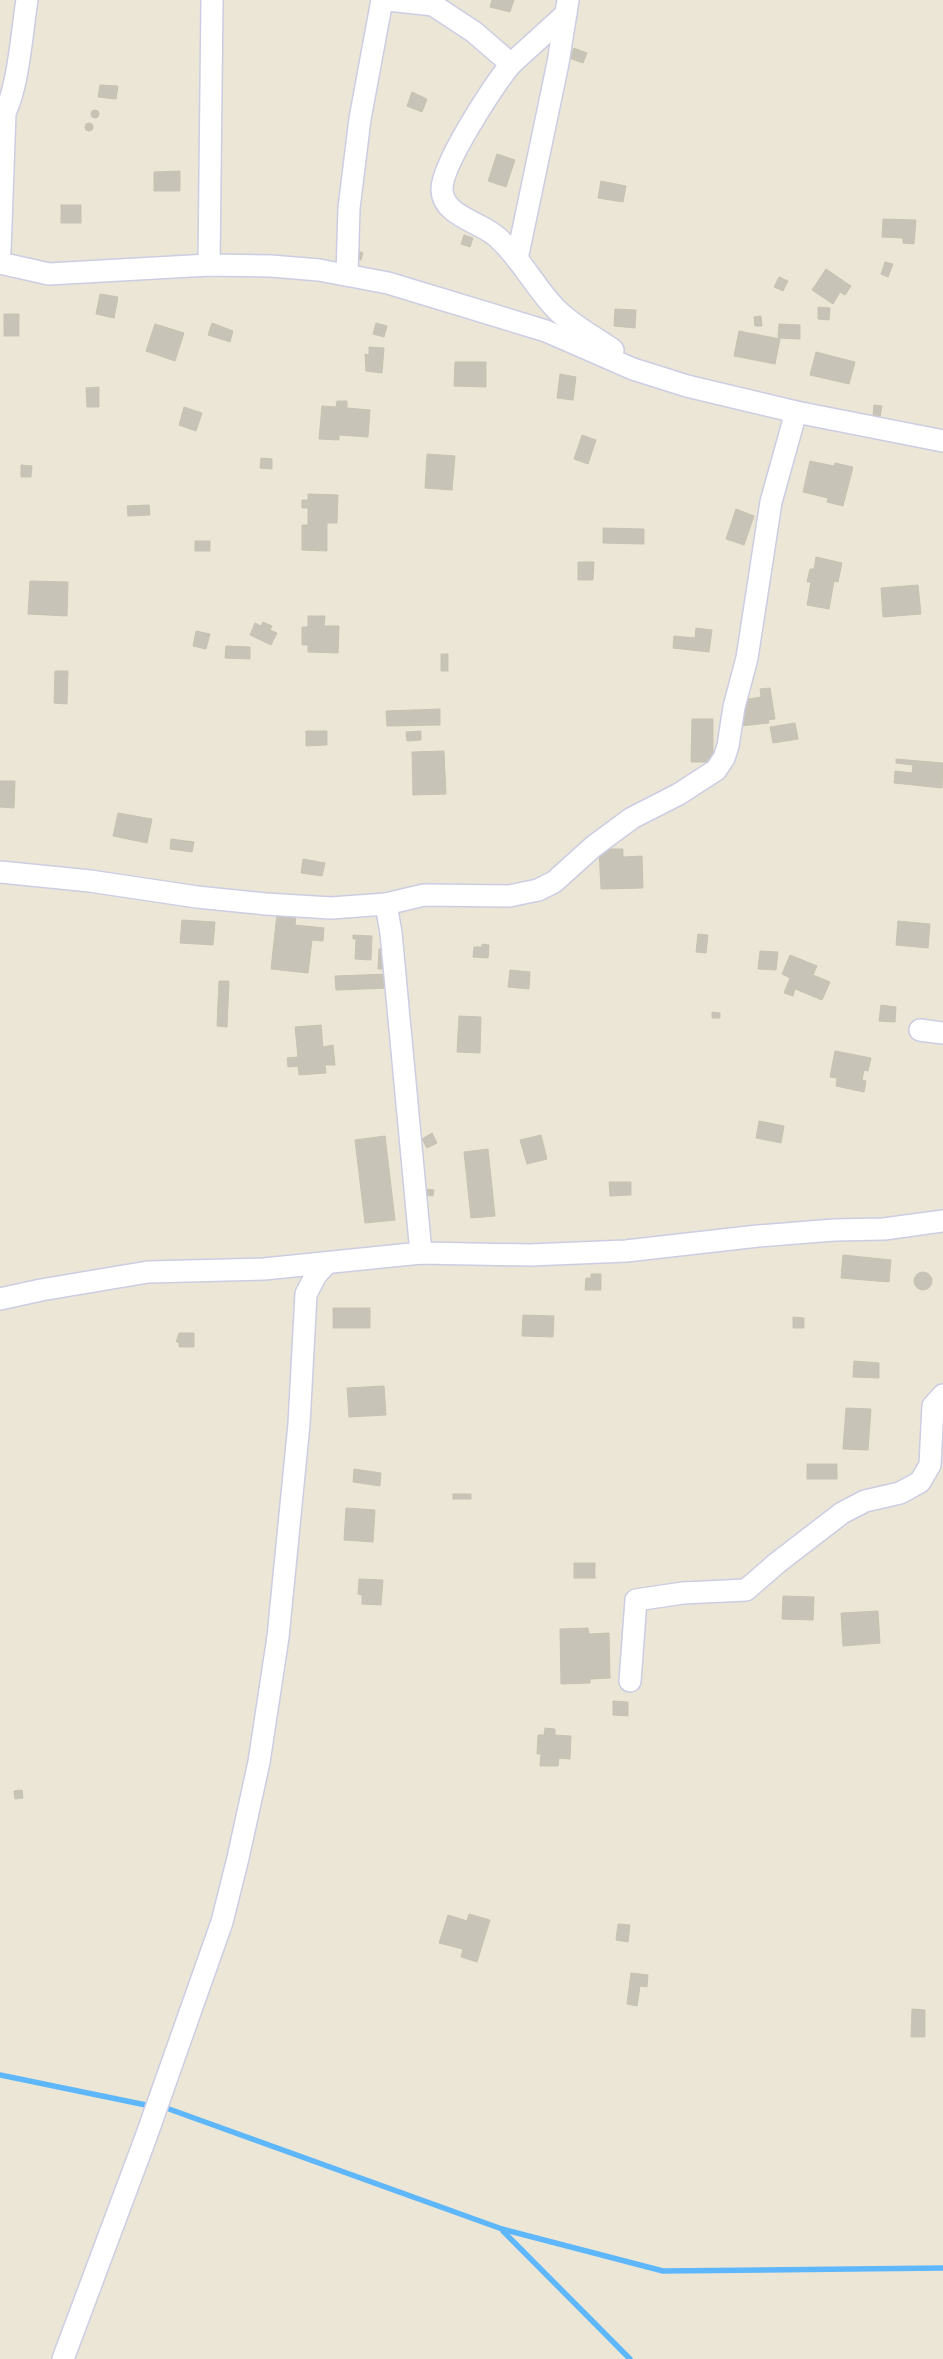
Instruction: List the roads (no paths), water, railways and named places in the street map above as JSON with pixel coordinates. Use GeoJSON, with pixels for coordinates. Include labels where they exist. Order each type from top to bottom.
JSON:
{"type":"FeatureCollection","features":[{"type":"Feature","properties":{"kind":"street"},"geometry":{"type":"LineString","coordinates":[[0,251],[3,116],[13,90],[27,0]]}},
{"type":"Feature","properties":{"kind":"street"},"geometry":{"type":"LineString","coordinates":[[208,265],[212,0]]}},
{"type":"Feature","properties":{"kind":"street"},"geometry":{"type":"LineString","coordinates":[[347,275],[348,208],[360,119],[382,0]]}},
{"type":"Feature","properties":{"kind":"street"},"geometry":{"type":"LineString","coordinates":[[388,0],[433,5],[474,32],[511,64]]}},
{"type":"Feature","properties":{"kind":"street"},"geometry":{"type":"LineString","coordinates":[[567,7],[511,64],[474,119],[444,173],[442,190],[447,205],[458,214],[484,226],[498,238],[557,310],[615,352],[633,369]]}},
{"type":"Feature","properties":{"kind":"street"},"geometry":{"type":"LineString","coordinates":[[517,259],[567,7]]}},
{"type":"Feature","properties":{"kind":"street"},"geometry":{"type":"LineString","coordinates":[[0,263],[48,274],[208,265],[271,266],[347,275],[388,283],[436,296],[546,331],[633,369],[688,386],[796,412],[943,441]]}},
{"type":"Feature","properties":{"kind":"street"},"geometry":{"type":"LineString","coordinates":[[0,872],[90,881],[197,897],[331,908],[386,904],[424,895],[509,896],[538,890],[554,882],[594,846],[632,818],[679,794],[716,770],[724,758],[728,746],[734,707],[747,658],[771,502],[796,412]]}},
{"type":"Feature","properties":{"kind":"street"},"geometry":{"type":"LineString","coordinates":[[386,904],[391,933],[421,1253]]}},
{"type":"Feature","properties":{"kind":"street"},"geometry":{"type":"LineString","coordinates":[[920,1030],[943,1033]]}},
{"type":"Feature","properties":{"kind":"street"},"geometry":{"type":"LineString","coordinates":[[0,1299],[148,1272],[264,1269],[421,1253],[530,1255],[626,1251],[758,1236],[834,1230],[884,1229],[943,1221]]}},
{"type":"Feature","properties":{"kind":"street"},"geometry":{"type":"LineString","coordinates":[[63,2359],[146,2137],[218,1931],[238,1858],[259,1762],[278,1637],[299,1424],[306,1294],[316,1275],[327,1263]]}},
{"type":"Feature","properties":{"kind":"street"},"geometry":{"type":"LineString","coordinates":[[630,1681],[636,1600],[683,1593],[746,1590],[777,1563],[842,1514],[865,1501],[900,1493],[920,1482],[930,1466],[933,1406],[943,1395]]}},
{"type":"Feature","properties":{"kind":"waterway"},"geometry":{"type":"LineString","coordinates":[[0,2075],[146,2105]]}},
{"type":"Feature","properties":{"kind":"waterway"},"geometry":{"type":"LineString","coordinates":[[169,2109],[502,2229],[663,2271],[943,2268]]}},
{"type":"Feature","properties":{"kind":"waterway"},"geometry":{"type":"LineString","coordinates":[[503,2231],[630,2359]]}}]}
